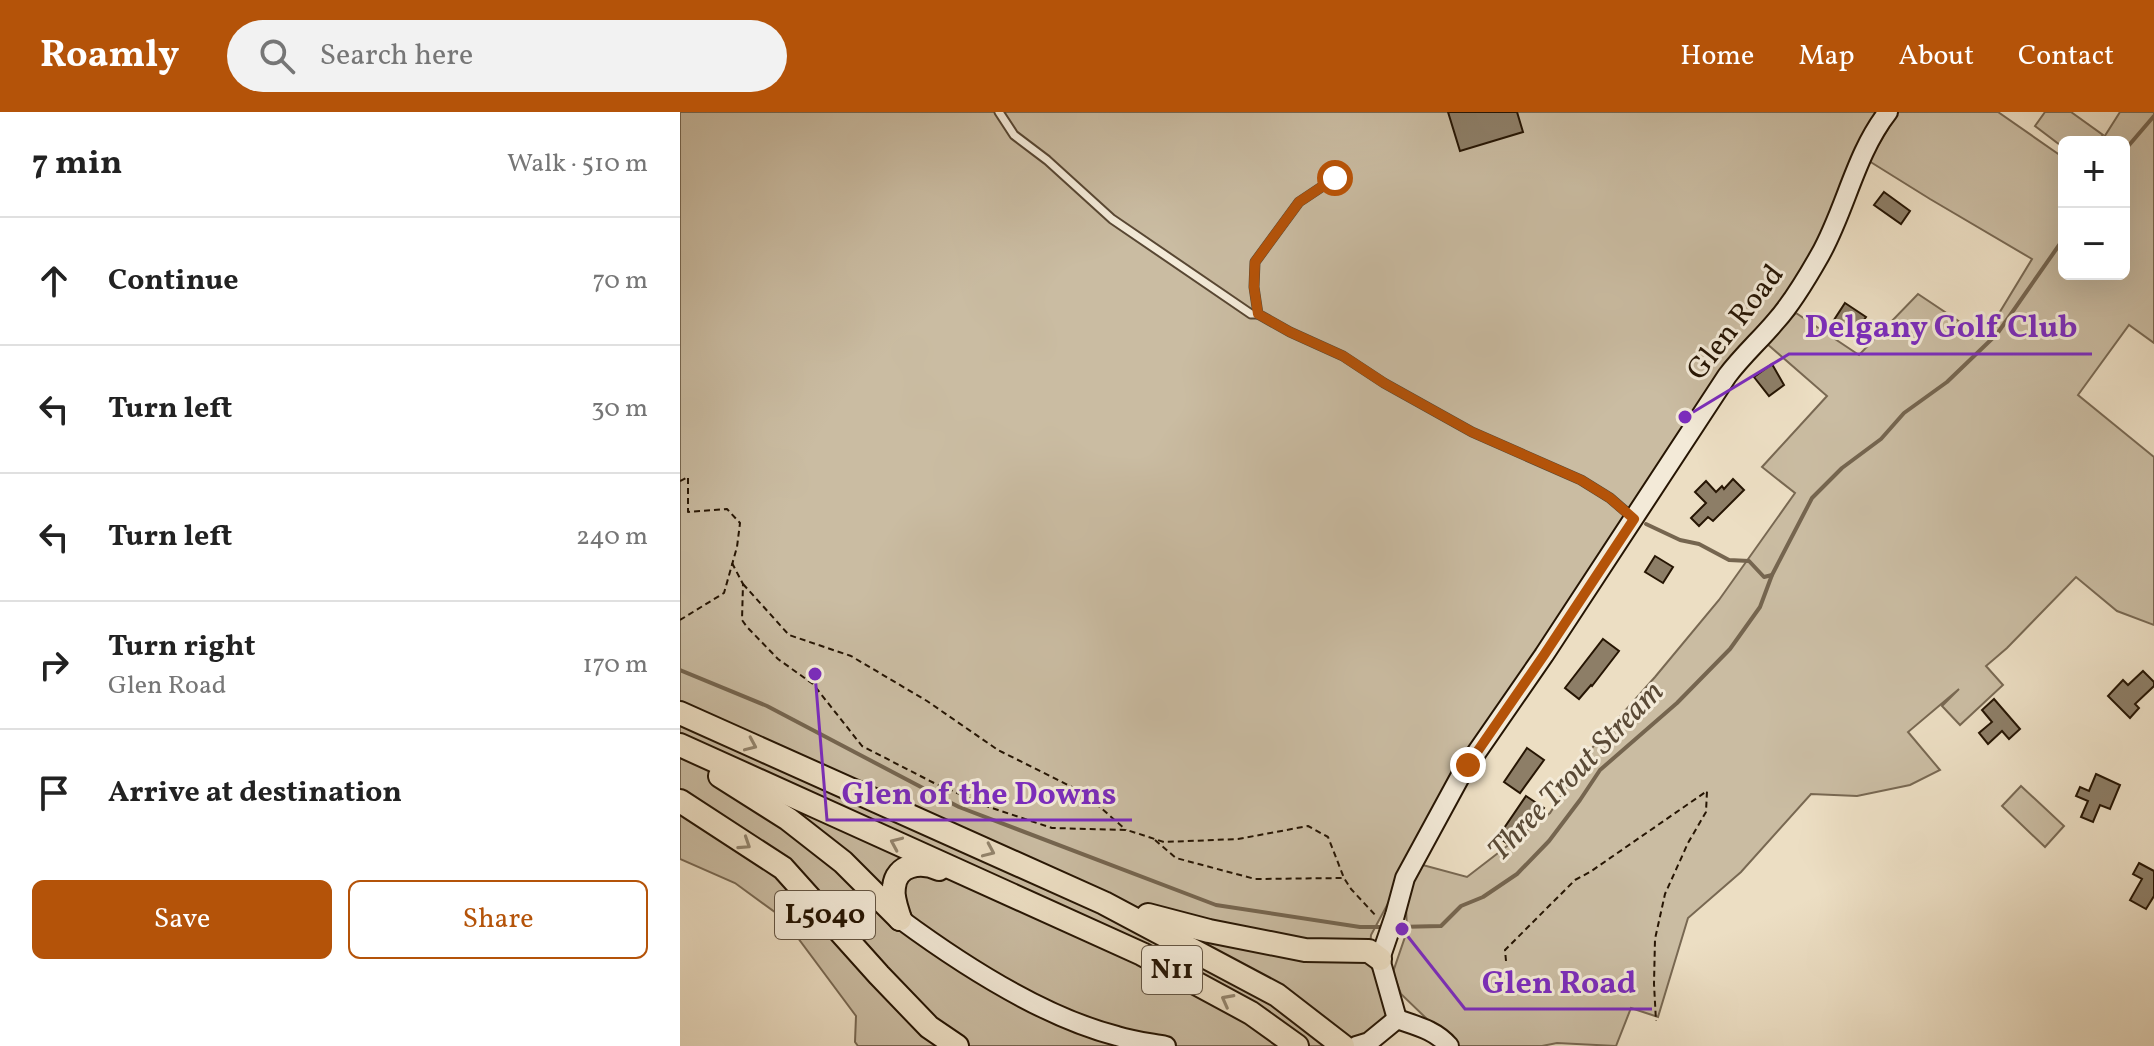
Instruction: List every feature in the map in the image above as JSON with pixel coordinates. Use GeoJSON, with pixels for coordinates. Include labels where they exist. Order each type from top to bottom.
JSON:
{"type":"FeatureCollection","features":[{"type":"Feature","properties":{"kind":"highway","name":"N11"},"geometry":{"type":"LineString","coordinates":[[680,713],[1104,903],[1277,995],[1343,1046]]}},
{"type":"Feature","properties":{"kind":"highway","name":"N11"},"geometry":{"type":"LineString","coordinates":[[680,745],[1142,954],[1251,1013],[1295,1044]]}},
{"type":"Feature","properties":{"kind":"highway"},"geometry":{"type":"LineString","coordinates":[[680,754],[703,765],[788,819],[843,862],[900,919]]}},
{"type":"Feature","properties":{"kind":"highway","name":"L5040"},"geometry":{"type":"LineString","coordinates":[[680,801],[783,868],[929,1027],[957,1046]]}},
{"type":"Feature","properties":{"kind":"highway","name":"N11"},"geometry":{"type":"LineString","coordinates":[[900,919],[894,884],[905,869],[917,864],[934,867],[1010,903],[1044,909]]}},
{"type":"Feature","properties":{"kind":"highway","name":"N11"},"geometry":{"type":"LineString","coordinates":[[1104,903],[1209,931],[1305,950],[1369,951],[1380,959]]}},
{"type":"Feature","properties":{"kind":"main road","name":"Glen Road"},"geometry":{"type":"LineString","coordinates":[[1380,959],[1405,878],[1461,775],[1544,655],[1727,376],[1793,300],[1836,224],[1863,156],[1877,126],[1888,112]]}},
{"type":"Feature","properties":{"kind":"main road"},"geometry":{"type":"LineString","coordinates":[[900,919],[946,953],[1065,1018],[1116,1036],[1166,1046]]}},
{"type":"Feature","properties":{"kind":"main road"},"geometry":{"type":"LineString","coordinates":[[1380,959],[1397,1019]]}},
{"type":"Feature","properties":{"kind":"main road"},"geometry":{"type":"LineString","coordinates":[[1356,1046],[1369,1042],[1397,1019]]}},
{"type":"Feature","properties":{"kind":"main road"},"geometry":{"type":"LineString","coordinates":[[1397,1019],[1431,1031],[1449,1046]]}},
{"type":"Feature","properties":{"kind":"lane"},"geometry":{"type":"LineString","coordinates":[[999,112],[1014,135],[1047,160],[1112,219],[1251,314],[1258,314],[1343,356],[1384,383],[1472,432],[1581,480],[1610,498],[1634,519]]}},
{"type":"Feature","properties":{"kind":"lane"},"geometry":{"type":"LineString","coordinates":[[1258,314],[1254,287],[1255,262],[1299,202],[1335,178]]}},
{"type":"Feature","properties":{"kind":"path"},"geometry":{"type":"LineString","coordinates":[[680,481],[688,477],[688,512],[727,509],[740,523],[724,593],[680,620]]}},
{"type":"Feature","properties":{"kind":"path"},"geometry":{"type":"LineString","coordinates":[[732,563],[743,584],[789,635],[851,656],[927,701],[998,750],[1084,793],[1127,830]]}},
{"type":"Feature","properties":{"kind":"path"},"geometry":{"type":"LineString","coordinates":[[743,584],[742,620],[747,627],[778,659],[813,684],[862,746],[989,807],[1052,828],[1127,830],[1164,842],[1238,839],[1308,826],[1328,837],[1351,889],[1388,925]]}},
{"type":"Feature","properties":{"kind":"path"},"geometry":{"type":"LineString","coordinates":[[1506,961],[1505,950],[1575,880],[1707,791],[1706,812],[1665,894],[1655,939],[1656,1021]]}},
{"type":"Feature","properties":{"kind":"path"},"geometry":{"type":"LineString","coordinates":[[1154,839],[1176,858],[1255,879],[1344,878]]}},
{"type":"Feature","properties":{"kind":"shaded area"},"geometry":{"type":"Polygon","coordinates":[[[680,112],[1883,112],[1831,220],[1787,296],[1768,321],[1735,352],[1677,438],[1392,896],[1371,935],[1369,962],[1381,985],[1389,1013],[1367,1038],[1346,1046],[858,1046],[855,1042],[856,1016],[783,918],[735,883],[680,859],[680,112]]]}},
{"type":"Feature","properties":{"kind":"shaded area"},"geometry":{"type":"Polygon","coordinates":[[[1898,112],[1998,112],[2058,154],[2058,280],[2130,280],[2130,136],[2105,136],[2120,112],[2154,112],[2154,343],[2129,325],[2078,395],[2154,457],[2154,625],[2117,611],[2076,577],[1986,666],[2003,685],[1960,725],[1942,706],[1959,689],[1908,732],[1940,770],[1910,785],[1857,796],[1811,794],[1741,872],[1688,918],[1658,1017],[1631,1008],[1616,1046],[1557,1043],[1542,1046],[1455,1046],[1401,994],[1393,972],[1407,931],[1406,907],[1419,864],[1467,877],[1550,813],[1591,749],[1719,600],[1795,493],[1762,467],[1827,396],[1766,343],[1796,313],[1859,355],[1918,294],[1984,338],[2032,259],[1869,161],[1898,112]]]}},
{"type":"Feature","properties":{"kind":"shaded area"},"geometry":{"type":"Polygon","coordinates":[[[2045,112],[2071,112],[2103,135],[2058,136],[2058,143],[2035,126],[2045,112]]]}},
{"type":"Feature","properties":{"kind":"shaded area"},"geometry":{"type":"Polygon","coordinates":[[[2021,786],[2064,826],[2045,847],[2002,806],[2021,786]]]}},
{"type":"Feature","properties":{"kind":"building"},"geometry":{"type":"Polygon","coordinates":[[[1448,112],[1517,112],[1523,132],[1460,151],[1448,112]]]}},
{"type":"Feature","properties":{"kind":"building"},"geometry":{"type":"Polygon","coordinates":[[[1884,192],[1910,211],[1901,224],[1874,205],[1884,192]]]}},
{"type":"Feature","properties":{"kind":"building"},"geometry":{"type":"Polygon","coordinates":[[[1845,303],[1866,317],[1852,337],[1832,323],[1845,303]]]}},
{"type":"Feature","properties":{"kind":"building"},"geometry":{"type":"Polygon","coordinates":[[[1772,364],[1784,385],[1769,396],[1754,377],[1772,364]]]}},
{"type":"Feature","properties":{"kind":"building"},"geometry":{"type":"Polygon","coordinates":[[[1733,479],[1744,490],[1713,521],[1708,517],[1699,526],[1691,518],[1706,503],[1695,492],[1706,481],[1716,492],[1722,486],[1724,489],[1733,479]]]}},
{"type":"Feature","properties":{"kind":"building"},"geometry":{"type":"Polygon","coordinates":[[[1655,556],[1673,567],[1663,583],[1645,572],[1655,556]]]}},
{"type":"Feature","properties":{"kind":"building"},"geometry":{"type":"Polygon","coordinates":[[[1603,639],[1619,651],[1579,699],[1565,688],[1603,639]]]}},
{"type":"Feature","properties":{"kind":"building"},"geometry":{"type":"Polygon","coordinates":[[[2143,671],[2154,686],[2135,704],[2139,708],[2130,718],[2108,696],[2123,680],[2128,685],[2143,671]]]}},
{"type":"Feature","properties":{"kind":"building"},"geometry":{"type":"Polygon","coordinates":[[[1994,699],[2020,729],[2009,739],[2002,731],[1988,744],[1979,733],[1992,722],[1982,710],[1994,699]]]}},
{"type":"Feature","properties":{"kind":"building"},"geometry":{"type":"Polygon","coordinates":[[[1527,748],[1544,760],[1520,793],[1504,782],[1527,748]]]}},
{"type":"Feature","properties":{"kind":"building"},"geometry":{"type":"Polygon","coordinates":[[[2096,774],[2120,785],[2110,809],[2100,805],[2093,822],[2081,817],[2088,801],[2076,796],[2080,787],[2089,791],[2096,774]]]}},
{"type":"Feature","properties":{"kind":"building"},"geometry":{"type":"Polygon","coordinates":[[[1526,796],[1544,808],[1537,819],[1529,814],[1508,844],[1498,837],[1526,796]]]}},
{"type":"Feature","properties":{"kind":"building"},"geometry":{"type":"Polygon","coordinates":[[[2139,863],[2154,871],[2154,896],[2146,909],[2130,900],[2142,879],[2133,874],[2139,863]]]}},
{"type":"Feature","properties":{"kind":"waterway","name":"Three Trout Stream"},"geometry":{"type":"LineString","coordinates":[[2130,144],[2154,116]]}},
{"type":"Feature","properties":{"kind":"waterway","name":"Three Trout Stream"},"geometry":{"type":"LineString","coordinates":[[1397,927],[1441,926],[1461,906],[1483,897],[1517,874],[1549,841],[1600,770],[1677,703],[1730,649],[1760,607],[1772,575],[1812,498],[1842,468],[1881,439],[1904,413],[1947,382],[1997,334],[2058,247]]}},
{"type":"Feature","properties":{"kind":"waterway"},"geometry":{"type":"LineString","coordinates":[[1646,524],[1680,540],[1699,544],[1729,560],[1749,561],[1764,577],[1772,575]]}},
{"type":"Feature","properties":{"kind":"waterway","name":"Three Trout Stream"},"geometry":{"type":"LineString","coordinates":[[680,670],[767,706],[959,807],[1216,905],[1360,927],[1385,927]]}},
{"type":"Feature","properties":{"kind":"place","name":"Delgany Golf Club"},"geometry":{"type":"Point","coordinates":[1685,417]}},
{"type":"Feature","properties":{"kind":"place","name":"Glen of the Downs"},"geometry":{"type":"Point","coordinates":[815,674]}},
{"type":"Feature","properties":{"kind":"place","name":"Glen Road"},"geometry":{"type":"Point","coordinates":[1402,929]}},
{"type":"Feature","properties":{"kind":"route"},"geometry":{"type":"LineString","coordinates":[[1335,178],[1299,202],[1255,262],[1254,287],[1258,314],[1343,356],[1384,383],[1472,432],[1581,480],[1610,498],[1634,519],[1468,765]]}}]}
